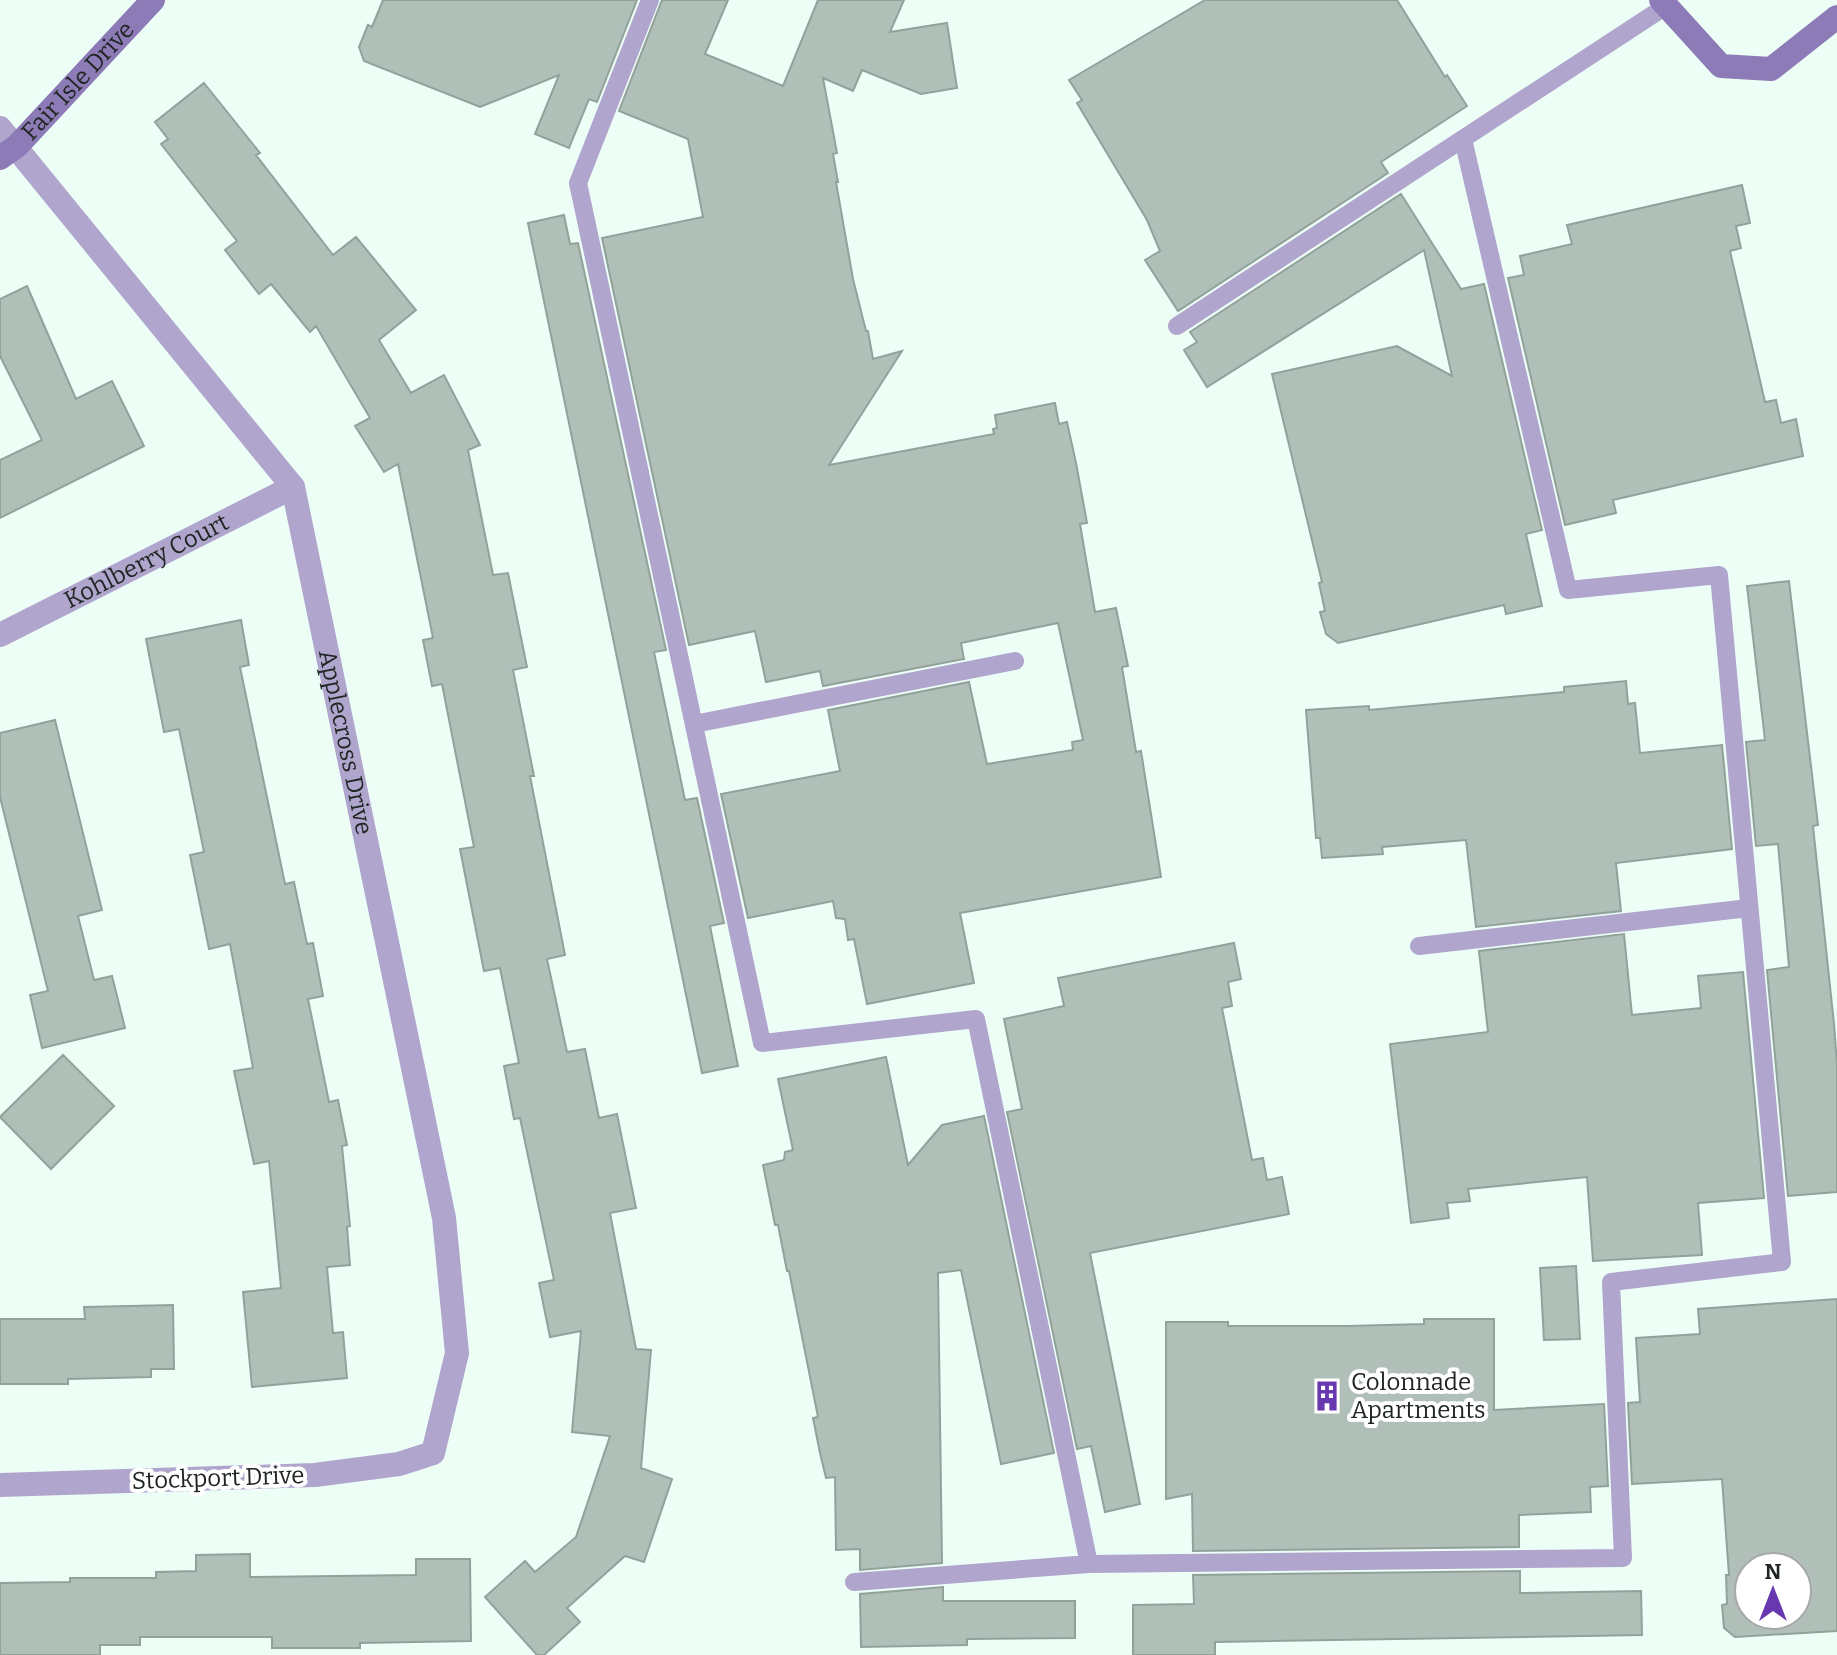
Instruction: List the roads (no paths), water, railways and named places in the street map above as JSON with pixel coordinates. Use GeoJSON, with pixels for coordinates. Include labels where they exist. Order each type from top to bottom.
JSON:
{"type":"FeatureCollection","features":[{"type":"Feature","properties":{"kind":"street","name":"Fair Isle Drive"},"geometry":{"type":"LineString","coordinates":[[8,152],[153,0]]}},
{"type":"Feature","properties":{"kind":"street"},"geometry":{"type":"LineString","coordinates":[[1663,3],[1721,66],[1771,69],[1837,17]]}},
{"type":"Feature","properties":{"kind":"street","name":"Applecross Drive"},"geometry":{"type":"LineString","coordinates":[[0,128],[8,152],[293,487],[444,1218],[457,1353],[433,1453]]}},
{"type":"Feature","properties":{"kind":"street","name":"Kohlberry Court"},"geometry":{"type":"LineString","coordinates":[[0,635],[293,487]]}},
{"type":"Feature","properties":{"kind":"street","name":"Stockport Drive"},"geometry":{"type":"LineString","coordinates":[[0,1485],[315,1475],[399,1464],[433,1453]]}},
{"type":"Feature","properties":{"kind":"lane"},"geometry":{"type":"LineString","coordinates":[[650,0],[578,183],[762,1043],[976,1019],[1089,1564]]}},
{"type":"Feature","properties":{"kind":"lane"},"geometry":{"type":"LineString","coordinates":[[1177,326],[1463,139],[1663,3]]}},
{"type":"Feature","properties":{"kind":"lane"},"geometry":{"type":"LineString","coordinates":[[854,1582],[1089,1564],[1623,1558],[1611,1282],[1782,1262],[1719,575],[1568,590],[1463,139]]}},
{"type":"Feature","properties":{"kind":"lane"},"geometry":{"type":"LineString","coordinates":[[694,724],[1015,661]]}},
{"type":"Feature","properties":{"kind":"lane"},"geometry":{"type":"LineString","coordinates":[[1419,946],[1749,908]]}},
{"type":"Feature","properties":{"kind":"place","name":"Colonnade Apartments"},"geometry":{"type":"Point","coordinates":[1327,1396]}}]}
